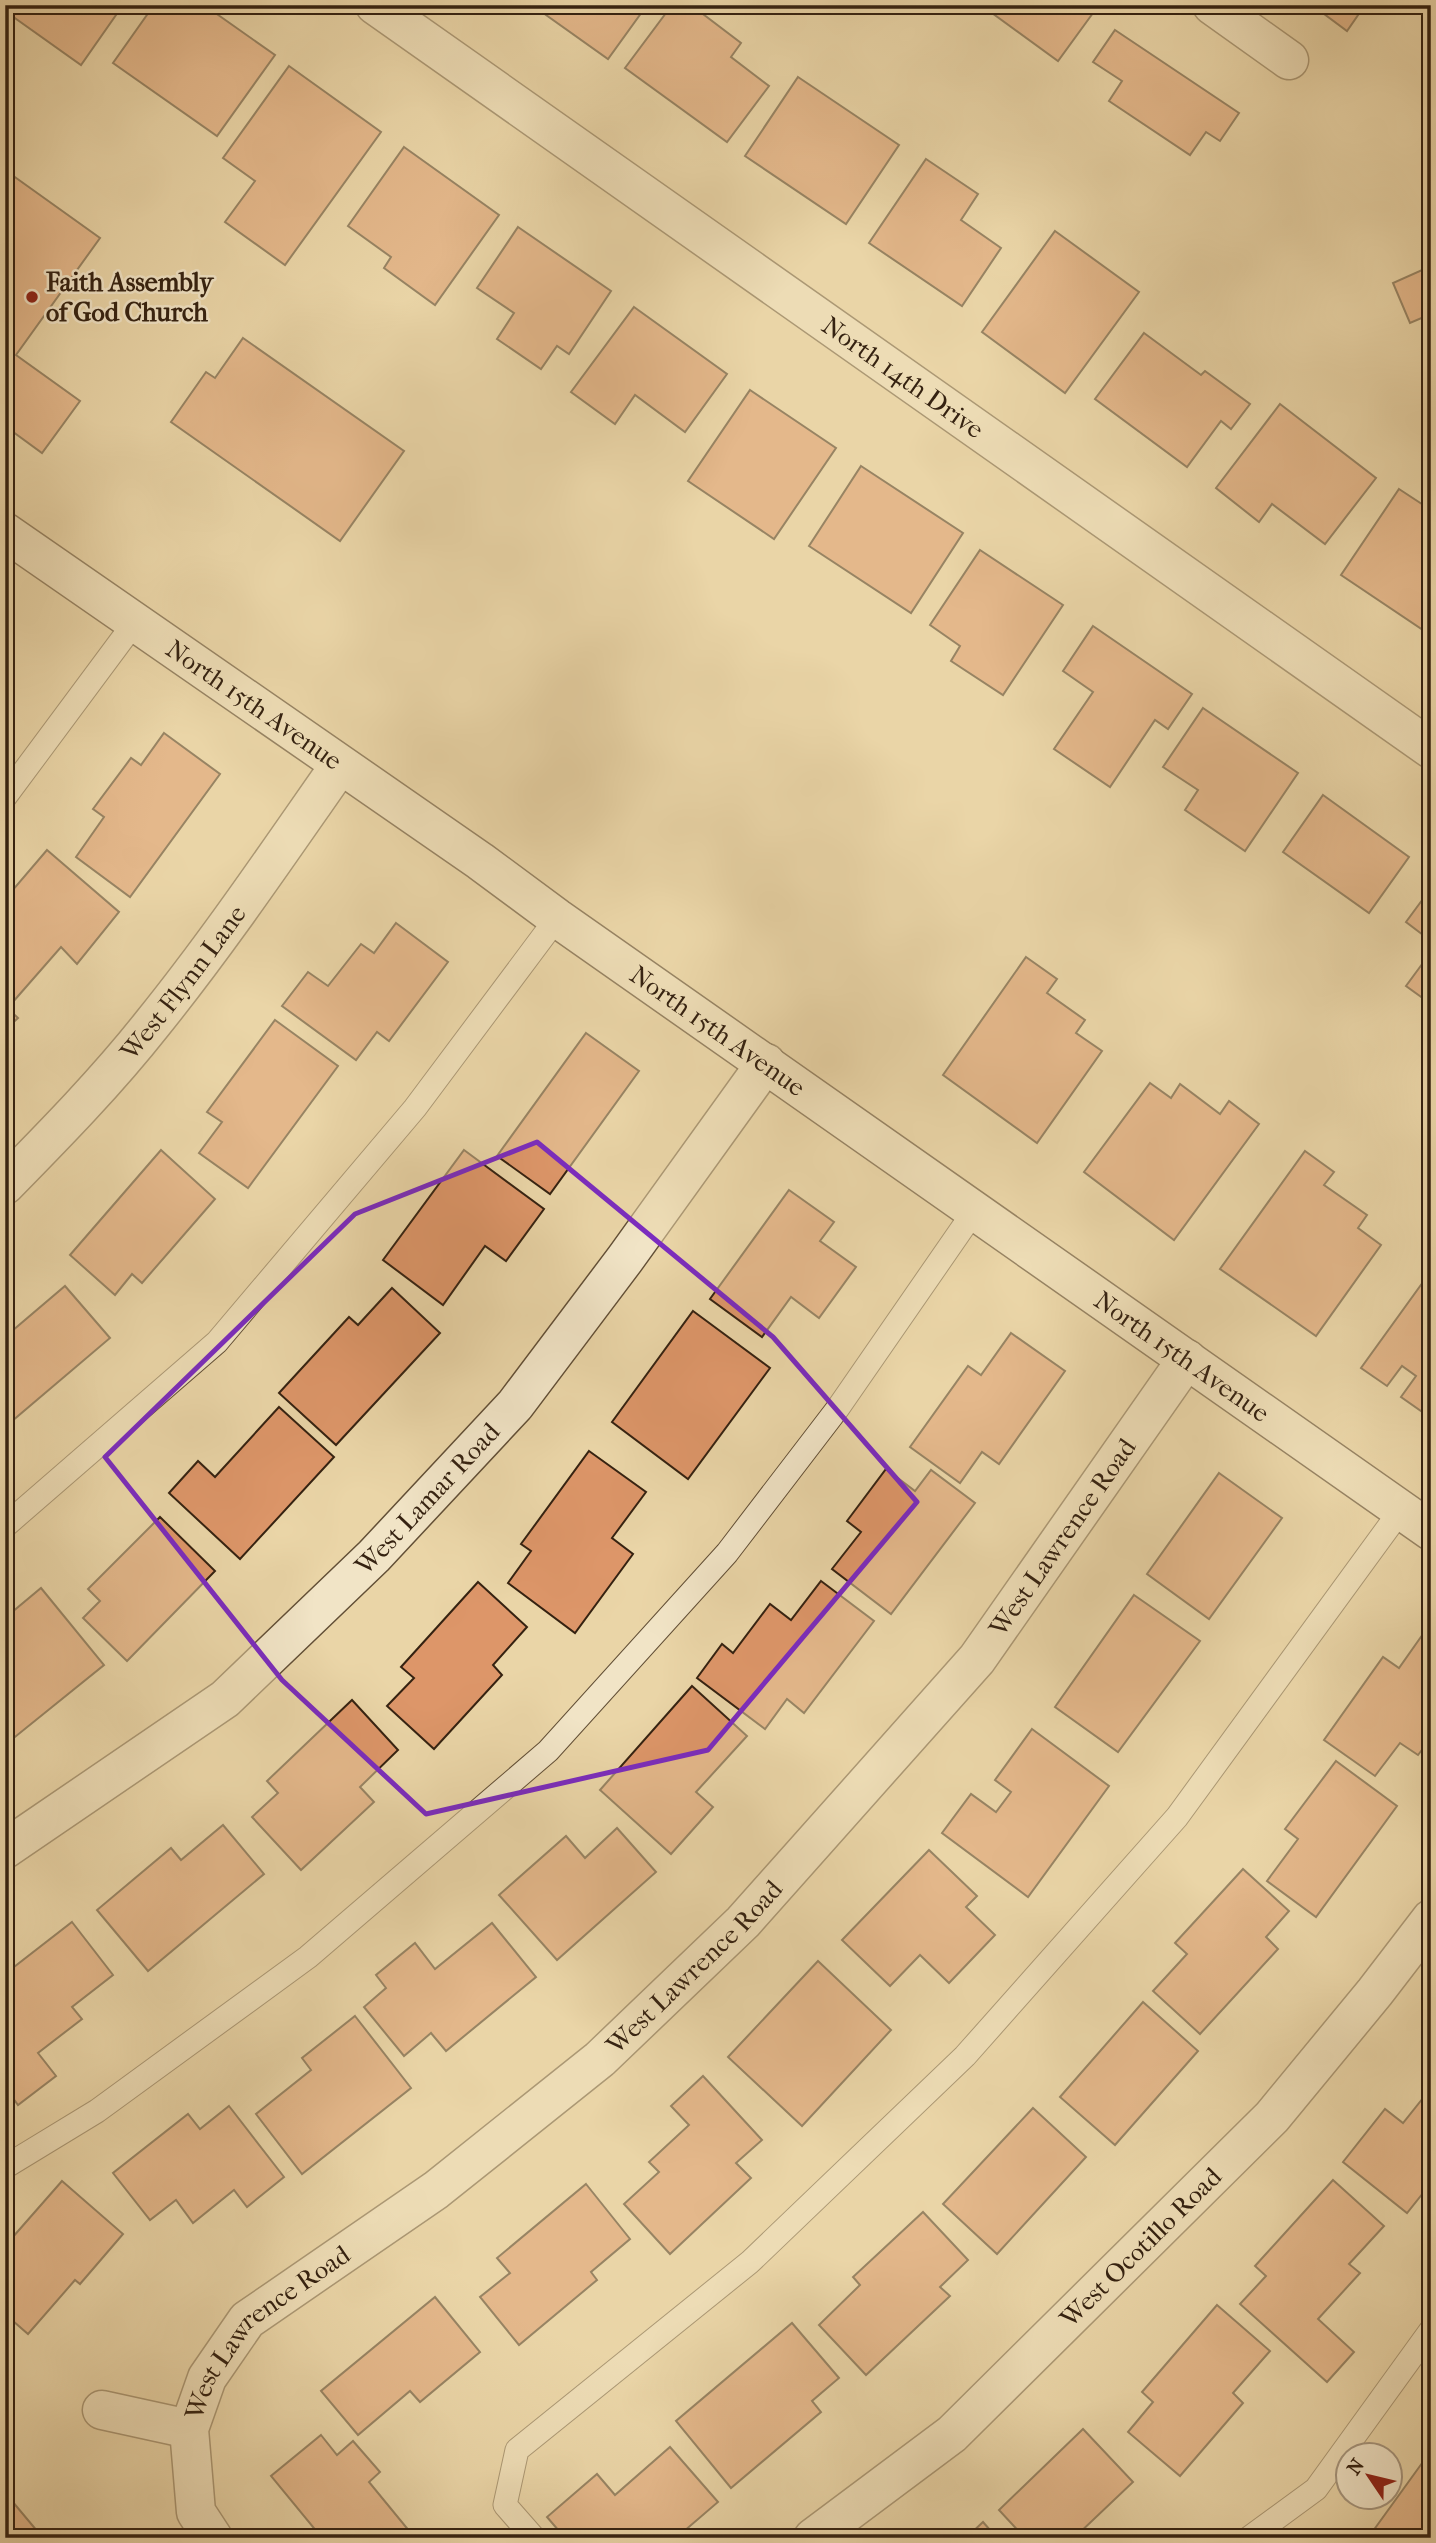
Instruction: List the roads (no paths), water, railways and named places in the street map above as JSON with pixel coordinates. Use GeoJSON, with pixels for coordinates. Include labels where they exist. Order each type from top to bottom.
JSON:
{"type":"FeatureCollection","features":[{"type":"Feature","properties":{"kind":"street","name":"North 14th Drive"},"geometry":{"type":"LineString","coordinates":[[375,5],[1430,748]]}},
{"type":"Feature","properties":{"kind":"street"},"geometry":{"type":"LineString","coordinates":[[1212,5],[1289,60]]}},
{"type":"Feature","properties":{"kind":"street","name":"North 15th Avenue"},"geometry":{"type":"LineString","coordinates":[[5,532],[480,861],[557,918],[1416,1520]]}},
{"type":"Feature","properties":{"kind":"street","name":"West Flynn Lane"},"geometry":{"type":"LineString","coordinates":[[5,1185],[75,1113],[152,1025],[251,893],[340,765]]}},
{"type":"Feature","properties":{"kind":"street","name":"West Lamar Road"},"geometry":{"type":"LineString","coordinates":[[5,1849],[225,1699],[374,1556],[514,1405],[625,1259],[766,1063]]}},
{"type":"Feature","properties":{"kind":"street","name":"West Lawrence Road"},"geometry":{"type":"LineString","coordinates":[[102,2410],[189,2429],[206,2378],[247,2320],[436,2190],[600,2059],[743,1922],[977,1659],[1187,1359]]}},
{"type":"Feature","properties":{"kind":"street","name":"West Ocotillo Road"},"geometry":{"type":"LineString","coordinates":[[813,2538],[952,2434],[1272,2117],[1431,1919]]}},
{"type":"Feature","properties":{"kind":"street"},"geometry":{"type":"LineString","coordinates":[[189,2429],[196,2512],[213,2538]]}},
{"type":"Feature","properties":{"kind":"lane"},"geometry":{"type":"LineString","coordinates":[[5,797],[135,622]]}},
{"type":"Feature","properties":{"kind":"lane"},"geometry":{"type":"LineString","coordinates":[[5,1526],[217,1342],[415,1108],[557,918]]}},
{"type":"Feature","properties":{"kind":"lane"},"geometry":{"type":"LineString","coordinates":[[5,2167],[97,2111],[308,1957],[548,1751],[727,1553],[838,1408],[975,1210]]}},
{"type":"Feature","properties":{"kind":"lane"},"geometry":{"type":"LineString","coordinates":[[534,2538],[505,2505],[517,2450],[750,2262],[965,2056],[1177,1817],[1416,1520]]}},
{"type":"Feature","properties":{"kind":"lane"},"geometry":{"type":"LineString","coordinates":[[1249,2538],[1316,2489],[1431,2330]]}},
{"type":"Feature","properties":{"kind":"place","name":"Faith Assembly of God Church"},"geometry":{"type":"Point","coordinates":[32,297]}}]}
